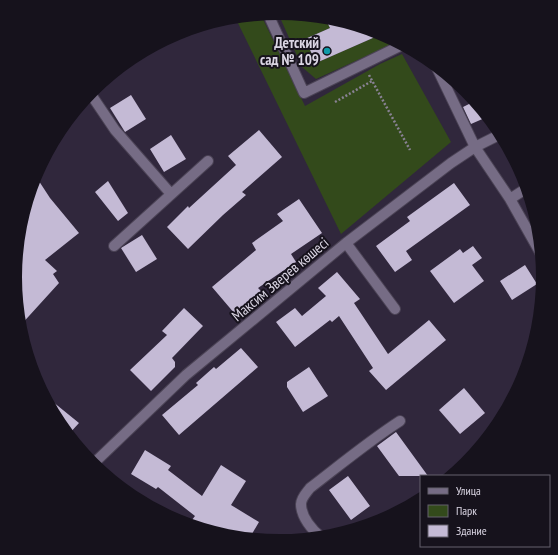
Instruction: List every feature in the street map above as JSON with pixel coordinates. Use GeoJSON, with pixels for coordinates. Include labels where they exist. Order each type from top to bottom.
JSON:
{"type":"FeatureCollection","features":[{"type":"Feature","properties":{"kind":"street"},"geometry":{"type":"LineString","coordinates":[[271,20],[304,93],[396,48]]}},
{"type":"Feature","properties":{"kind":"street"},"geometry":{"type":"LineString","coordinates":[[442,78],[475,148],[510,199],[534,241]]}},
{"type":"Feature","properties":{"kind":"street"},"geometry":{"type":"LineString","coordinates":[[94,99],[115,130],[171,194]]}},
{"type":"Feature","properties":{"kind":"street","name":"Максим Зверев көшесі"},"geometry":{"type":"LineString","coordinates":[[97,460],[186,375],[346,243],[451,163],[495,137]]}},
{"type":"Feature","properties":{"kind":"street"},"geometry":{"type":"LineString","coordinates":[[114,246],[208,161]]}},
{"type":"Feature","properties":{"kind":"street"},"geometry":{"type":"LineString","coordinates":[[510,199],[522,191]]}},
{"type":"Feature","properties":{"kind":"street"},"geometry":{"type":"LineString","coordinates":[[346,243],[396,309]]}},
{"type":"Feature","properties":{"kind":"street"},"geometry":{"type":"LineString","coordinates":[[316,532],[308,524],[303,514],[301,503],[305,494],[310,488],[400,421]]}},
{"type":"Feature","properties":{"kind":"path"},"geometry":{"type":"LineString","coordinates":[[363,64],[410,150]]}},
{"type":"Feature","properties":{"kind":"path"},"geometry":{"type":"LineString","coordinates":[[335,102],[372,81]]}},
{"type":"Feature","properties":{"kind":"green space"},"geometry":{"type":"Polygon","coordinates":[[[281,20],[313,22],[328,25],[330,28],[305,39],[316,63],[373,38],[390,45],[316,79],[302,67],[281,20]]]}},
{"type":"Feature","properties":{"kind":"green space"},"geometry":{"type":"Polygon","coordinates":[[[264,21],[305,106],[380,64],[402,54],[451,142],[341,234],[238,23],[264,21]]]}},
{"type":"Feature","properties":{"kind":"building","name":"Детский сад № 109"},"geometry":{"type":"Polygon","coordinates":[[[328,25],[373,38],[316,63],[305,39],[330,28],[328,25]]]}},
{"type":"Feature","properties":{"kind":"building"},"geometry":{"type":"Polygon","coordinates":[[[131,95],[146,119],[125,132],[110,108],[131,95]]]}},
{"type":"Feature","properties":{"kind":"building"},"geometry":{"type":"Polygon","coordinates":[[[469,104],[482,119],[471,124],[463,107],[469,104]]]}},
{"type":"Feature","properties":{"kind":"building"},"geometry":{"type":"Polygon","coordinates":[[[259,130],[282,157],[242,192],[246,195],[188,249],[167,227],[188,206],[189,208],[236,165],[228,156],[259,130]]]}},
{"type":"Feature","properties":{"kind":"building"},"geometry":{"type":"Polygon","coordinates":[[[171,135],[186,159],[164,172],[150,149],[171,135]]]}},
{"type":"Feature","properties":{"kind":"building"},"geometry":{"type":"Polygon","coordinates":[[[108,181],[128,213],[118,221],[95,192],[108,181]]]}},
{"type":"Feature","properties":{"kind":"building"},"geometry":{"type":"Polygon","coordinates":[[[40,182],[50,198],[79,233],[45,260],[57,271],[53,274],[59,283],[25,320],[22,294],[22,261],[26,227],[40,182]]]}},
{"type":"Feature","properties":{"kind":"building"},"geometry":{"type":"Polygon","coordinates":[[[454,183],[470,205],[406,251],[412,260],[395,272],[376,246],[410,221],[407,217],[454,183]]]}},
{"type":"Feature","properties":{"kind":"building"},"geometry":{"type":"Polygon","coordinates":[[[299,199],[322,233],[291,254],[296,262],[258,288],[261,291],[235,314],[212,287],[256,250],[252,243],[283,221],[277,214],[299,199]]]}},
{"type":"Feature","properties":{"kind":"building"},"geometry":{"type":"Polygon","coordinates":[[[142,235],[157,259],[136,272],[121,248],[142,235]]]}},
{"type":"Feature","properties":{"kind":"building"},"geometry":{"type":"Polygon","coordinates":[[[473,246],[482,258],[472,265],[484,281],[454,303],[430,271],[460,249],[463,253],[473,246]]]}},
{"type":"Feature","properties":{"kind":"building"},"geometry":{"type":"Polygon","coordinates":[[[525,265],[536,285],[512,300],[500,281],[525,265]]]}},
{"type":"Feature","properties":{"kind":"building"},"geometry":{"type":"Polygon","coordinates":[[[337,272],[360,299],[354,303],[388,354],[429,320],[446,340],[386,390],[369,371],[373,368],[339,316],[332,322],[330,320],[295,347],[276,322],[295,308],[302,316],[326,296],[318,288],[337,272]]]}},
{"type":"Feature","properties":{"kind":"building"},"geometry":{"type":"Polygon","coordinates":[[[184,308],[203,326],[172,358],[175,362],[175,367],[151,391],[130,370],[167,335],[162,331],[184,308]]]}},
{"type":"Feature","properties":{"kind":"building"},"geometry":{"type":"Polygon","coordinates":[[[241,348],[258,367],[179,435],[162,415],[198,385],[196,383],[214,367],[216,369],[241,348]]]}},
{"type":"Feature","properties":{"kind":"building"},"geometry":{"type":"Polygon","coordinates":[[[309,367],[328,396],[303,412],[287,387],[287,382],[309,367]]]}},
{"type":"Feature","properties":{"kind":"building"},"geometry":{"type":"Polygon","coordinates":[[[464,388],[485,413],[460,434],[439,410],[464,388]]]}},
{"type":"Feature","properties":{"kind":"building"},"geometry":{"type":"Polygon","coordinates":[[[54,403],[79,423],[72,430],[54,403]]]}},
{"type":"Feature","properties":{"kind":"building"},"geometry":{"type":"Polygon","coordinates":[[[396,432],[427,475],[399,476],[377,446],[396,432]]]}},
{"type":"Feature","properties":{"kind":"building"},"geometry":{"type":"Polygon","coordinates":[[[145,450],[171,466],[168,470],[202,496],[221,465],[246,481],[231,505],[259,522],[252,533],[229,530],[192,520],[195,516],[158,487],[156,489],[131,474],[145,450]]]}},
{"type":"Feature","properties":{"kind":"building"},"geometry":{"type":"Polygon","coordinates":[[[348,476],[370,506],[351,520],[329,490],[348,476]]]}},
{"type":"Feature","properties":{"kind":"place","name":"Детский сад № 109"},"geometry":{"type":"Point","coordinates":[327,51]}}]}
